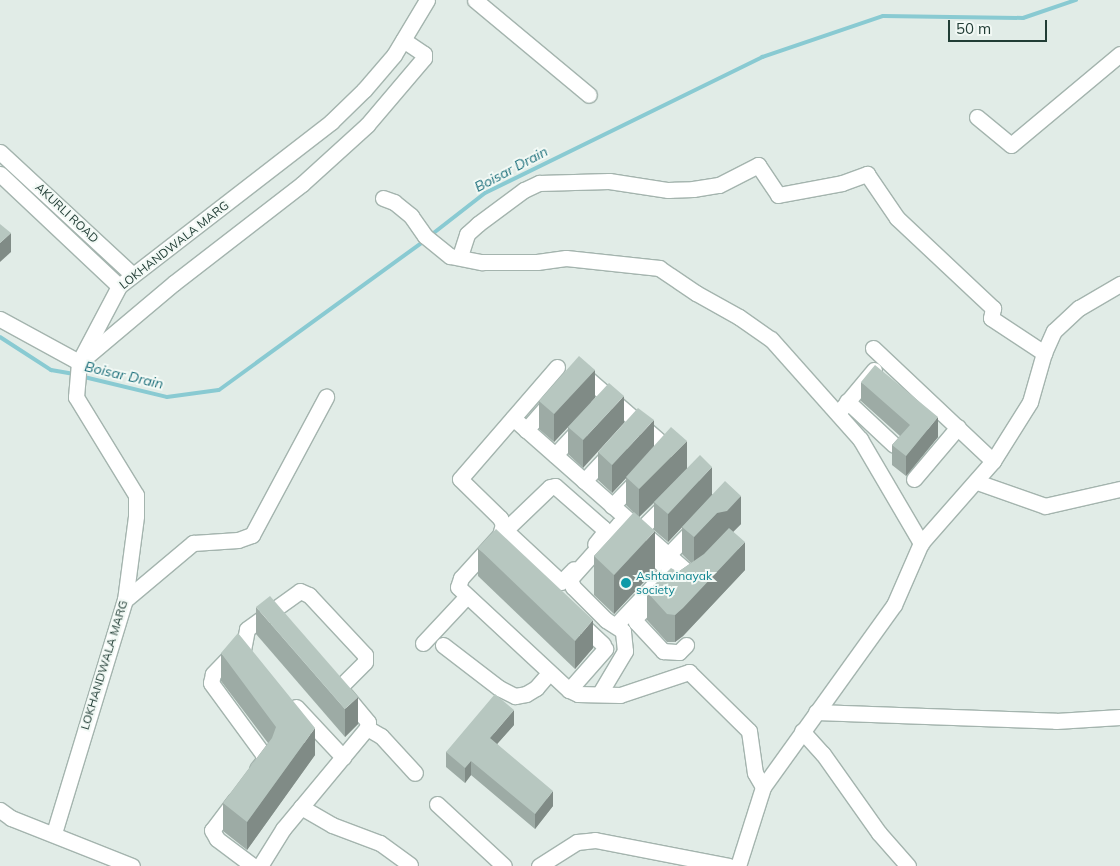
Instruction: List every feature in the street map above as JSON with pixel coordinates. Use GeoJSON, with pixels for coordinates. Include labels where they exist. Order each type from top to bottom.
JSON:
{"type":"FeatureCollection","features":[{"type":"Feature","properties":{"kind":"street","name":"LOKHANDWALA MARG"},"geometry":{"type":"LineString","coordinates":[[54,834],[125,600],[136,495],[121,466],[82,410],[76,397],[79,364],[119,286],[331,122],[364,90],[403,40],[427,0]]}},
{"type":"Feature","properties":{"kind":"street"},"geometry":{"type":"LineString","coordinates":[[475,0],[589,95]]}},
{"type":"Feature","properties":{"kind":"street"},"geometry":{"type":"LineString","coordinates":[[0,319],[79,364],[174,283],[302,184],[366,125],[424,58],[424,54],[403,40]]}},
{"type":"Feature","properties":{"kind":"street"},"geometry":{"type":"LineString","coordinates":[[977,117],[1011,145],[1120,54]]}},
{"type":"Feature","properties":{"kind":"street","name":"AKURLI ROAD"},"geometry":{"type":"LineString","coordinates":[[0,152],[133,275]]}},
{"type":"Feature","properties":{"kind":"street"},"geometry":{"type":"LineString","coordinates":[[455,256],[467,234],[478,224],[524,190],[539,183],[609,181],[668,190],[693,189],[719,185],[758,165],[778,195],[842,182],[867,174],[897,218],[993,308],[991,318],[1044,353]]}},
{"type":"Feature","properties":{"kind":"street","name":"AKURLI ROAD"},"geometry":{"type":"LineString","coordinates":[[0,174],[119,286]]}},
{"type":"Feature","properties":{"kind":"street"},"geometry":{"type":"LineString","coordinates":[[383,198],[394,202],[411,216],[425,236],[455,256],[482,262],[537,262],[566,258],[659,268],[771,339],[843,407],[872,425],[894,445]]}},
{"type":"Feature","properties":{"kind":"street"},"geometry":{"type":"LineString","coordinates":[[738,866],[763,787],[894,605],[921,544],[977,482],[993,461],[1030,402],[1044,353],[1054,331],[1079,308],[1120,284]]}},
{"type":"Feature","properties":{"kind":"street"},"geometry":{"type":"LineString","coordinates":[[843,407],[879,353],[993,461]]}},
{"type":"Feature","properties":{"kind":"street"},"geometry":{"type":"LineString","coordinates":[[500,539],[503,524],[500,518],[460,479],[557,367]]}},
{"type":"Feature","properties":{"kind":"street"},"geometry":{"type":"LineString","coordinates":[[526,430],[578,371],[610,396],[658,440]]}},
{"type":"Feature","properties":{"kind":"street"},"geometry":{"type":"LineString","coordinates":[[555,455],[610,396]]}},
{"type":"Feature","properties":{"kind":"street"},"geometry":{"type":"LineString","coordinates":[[125,600],[193,543],[238,540],[252,536],[326,397]]}},
{"type":"Feature","properties":{"kind":"street"},"geometry":{"type":"LineString","coordinates":[[843,407],[921,544]]}},
{"type":"Feature","properties":{"kind":"street"},"geometry":{"type":"LineString","coordinates":[[512,418],[692,576]]}},
{"type":"Feature","properties":{"kind":"street"},"geometry":{"type":"LineString","coordinates":[[584,481],[638,422]]}},
{"type":"Feature","properties":{"kind":"street"},"geometry":{"type":"LineString","coordinates":[[860,439],[872,425]]}},
{"type":"Feature","properties":{"kind":"street"},"geometry":{"type":"LineString","coordinates":[[914,479],[958,427]]}},
{"type":"Feature","properties":{"kind":"street"},"geometry":{"type":"LineString","coordinates":[[612,506],[650,466]]}},
{"type":"Feature","properties":{"kind":"street"},"geometry":{"type":"LineString","coordinates":[[977,482],[1045,506],[1120,489]]}},
{"type":"Feature","properties":{"kind":"street"},"geometry":{"type":"LineString","coordinates":[[500,539],[561,582],[604,533],[603,528],[555,486],[550,487],[460,578],[458,587],[466,597],[549,673],[569,690],[578,694],[600,693],[620,695],[689,672],[749,731],[755,773],[763,787]]}},
{"type":"Feature","properties":{"kind":"street"},"geometry":{"type":"LineString","coordinates":[[640,530],[680,489]]}},
{"type":"Feature","properties":{"kind":"street"},"geometry":{"type":"LineString","coordinates":[[668,554],[706,515]]}},
{"type":"Feature","properties":{"kind":"street"},"geometry":{"type":"LineString","coordinates":[[600,693],[626,651],[621,630],[606,620],[573,587],[570,579],[619,524],[665,567],[666,572],[621,630]]}},
{"type":"Feature","properties":{"kind":"street"},"geometry":{"type":"LineString","coordinates":[[636,622],[636,617],[668,585],[679,589],[692,576],[698,575],[711,561]]}},
{"type":"Feature","properties":{"kind":"street"},"geometry":{"type":"LineString","coordinates":[[243,650],[247,629],[300,591],[309,594],[365,655],[365,662],[339,688]]}},
{"type":"Feature","properties":{"kind":"street"},"geometry":{"type":"LineString","coordinates":[[424,643],[466,597]]}},
{"type":"Feature","properties":{"kind":"street"},"geometry":{"type":"LineString","coordinates":[[567,610],[604,646],[569,690]]}},
{"type":"Feature","properties":{"kind":"street"},"geometry":{"type":"LineString","coordinates":[[271,611],[283,625]]}},
{"type":"Feature","properties":{"kind":"street"},"geometry":{"type":"LineString","coordinates":[[621,630],[636,622]]}},
{"type":"Feature","properties":{"kind":"street"},"geometry":{"type":"LineString","coordinates":[[636,622],[663,651],[679,652],[686,644]]}},
{"type":"Feature","properties":{"kind":"street"},"geometry":{"type":"LineString","coordinates":[[443,645],[499,688],[515,696],[531,691],[549,673]]}},
{"type":"Feature","properties":{"kind":"street"},"geometry":{"type":"LineString","coordinates":[[253,866],[217,839],[212,830],[264,760],[263,754],[211,683],[213,674],[236,650],[243,650],[256,665]]}},
{"type":"Feature","properties":{"kind":"street"},"geometry":{"type":"LineString","coordinates":[[326,674],[365,718],[367,728],[381,736],[415,773]]}},
{"type":"Feature","properties":{"kind":"street"},"geometry":{"type":"LineString","coordinates":[[283,693],[343,757]]}},
{"type":"Feature","properties":{"kind":"street"},"geometry":{"type":"LineString","coordinates":[[816,712],[1056,721],[1120,717]]}},
{"type":"Feature","properties":{"kind":"street"},"geometry":{"type":"LineString","coordinates":[[260,866],[301,807],[367,728]]}},
{"type":"Feature","properties":{"kind":"street"},"geometry":{"type":"LineString","coordinates":[[802,731],[823,754],[879,833],[908,866]]}},
{"type":"Feature","properties":{"kind":"street"},"geometry":{"type":"LineString","coordinates":[[436,804],[504,866]]}},
{"type":"Feature","properties":{"kind":"street"},"geometry":{"type":"LineString","coordinates":[[301,807],[332,825],[380,843],[410,865]]}},
{"type":"Feature","properties":{"kind":"street"},"geometry":{"type":"LineString","coordinates":[[0,810],[11,818],[132,866]]}},
{"type":"Feature","properties":{"kind":"street"},"geometry":{"type":"LineString","coordinates":[[539,866],[577,842],[595,840],[729,866]]}},
{"type":"Feature","properties":{"kind":"building"},"geometry":{"type":"Polygon","coordinates":[[[0,224],[11,233],[0,243],[0,224]]]}},
{"type":"Feature","properties":{"kind":"building"},"geometry":{"type":"Polygon","coordinates":[[[579,356],[595,370],[554,414],[539,401],[579,356]]]}},
{"type":"Feature","properties":{"kind":"building"},"geometry":{"type":"Polygon","coordinates":[[[875,365],[938,417],[906,456],[892,445],[910,425],[861,382],[875,365]]]}},
{"type":"Feature","properties":{"kind":"building"},"geometry":{"type":"Polygon","coordinates":[[[609,383],[624,396],[583,440],[568,427],[609,383]]]}},
{"type":"Feature","properties":{"kind":"building"},"geometry":{"type":"Polygon","coordinates":[[[638,408],[654,420],[612,465],[598,452],[638,408]]]}},
{"type":"Feature","properties":{"kind":"building"},"geometry":{"type":"Polygon","coordinates":[[[671,427],[687,441],[639,489],[626,477],[671,427]]]}},
{"type":"Feature","properties":{"kind":"building"},"geometry":{"type":"Polygon","coordinates":[[[700,455],[712,467],[668,514],[654,502],[700,455]]]}},
{"type":"Feature","properties":{"kind":"building"},"geometry":{"type":"Polygon","coordinates":[[[725,481],[741,496],[727,511],[717,513],[694,537],[682,527],[725,481]]]}},
{"type":"Feature","properties":{"kind":"building"},"geometry":{"type":"Polygon","coordinates":[[[634,512],[655,531],[614,575],[594,556],[634,512]]]}},
{"type":"Feature","properties":{"kind":"building"},"geometry":{"type":"Polygon","coordinates":[[[729,528],[745,542],[683,608],[675,615],[667,614],[647,592],[671,568],[678,572],[704,554],[729,528]]]}},
{"type":"Feature","properties":{"kind":"building"},"geometry":{"type":"Polygon","coordinates":[[[496,529],[593,620],[575,641],[478,548],[496,529]]]}},
{"type":"Feature","properties":{"kind":"building"},"geometry":{"type":"Polygon","coordinates":[[[270,596],[358,697],[345,709],[256,607],[270,596]]]}},
{"type":"Feature","properties":{"kind":"building"},"geometry":{"type":"Polygon","coordinates":[[[238,633],[315,728],[247,822],[223,803],[272,738],[276,727],[221,653],[238,633]]]}},
{"type":"Feature","properties":{"kind":"building"},"geometry":{"type":"Polygon","coordinates":[[[495,694],[514,710],[490,738],[553,791],[535,814],[471,761],[465,768],[446,752],[495,694]]]}},
{"type":"Feature","properties":{"kind":"waterway","name":"Boisar Drain"},"geometry":{"type":"LineString","coordinates":[[431,235],[485,193],[762,57],[883,16],[1023,18],[1076,0]]}},
{"type":"Feature","properties":{"kind":"waterway","name":"Boisar Drain"},"geometry":{"type":"LineString","coordinates":[[80,376],[167,397],[219,390],[424,241]]}},
{"type":"Feature","properties":{"kind":"waterway","name":"Boisar Drain"},"geometry":{"type":"LineString","coordinates":[[0,337],[51,370],[73,374]]}},
{"type":"Feature","properties":{"kind":"place","name":"Ashtavinayak society"},"geometry":{"type":"Point","coordinates":[626,583]}}]}
